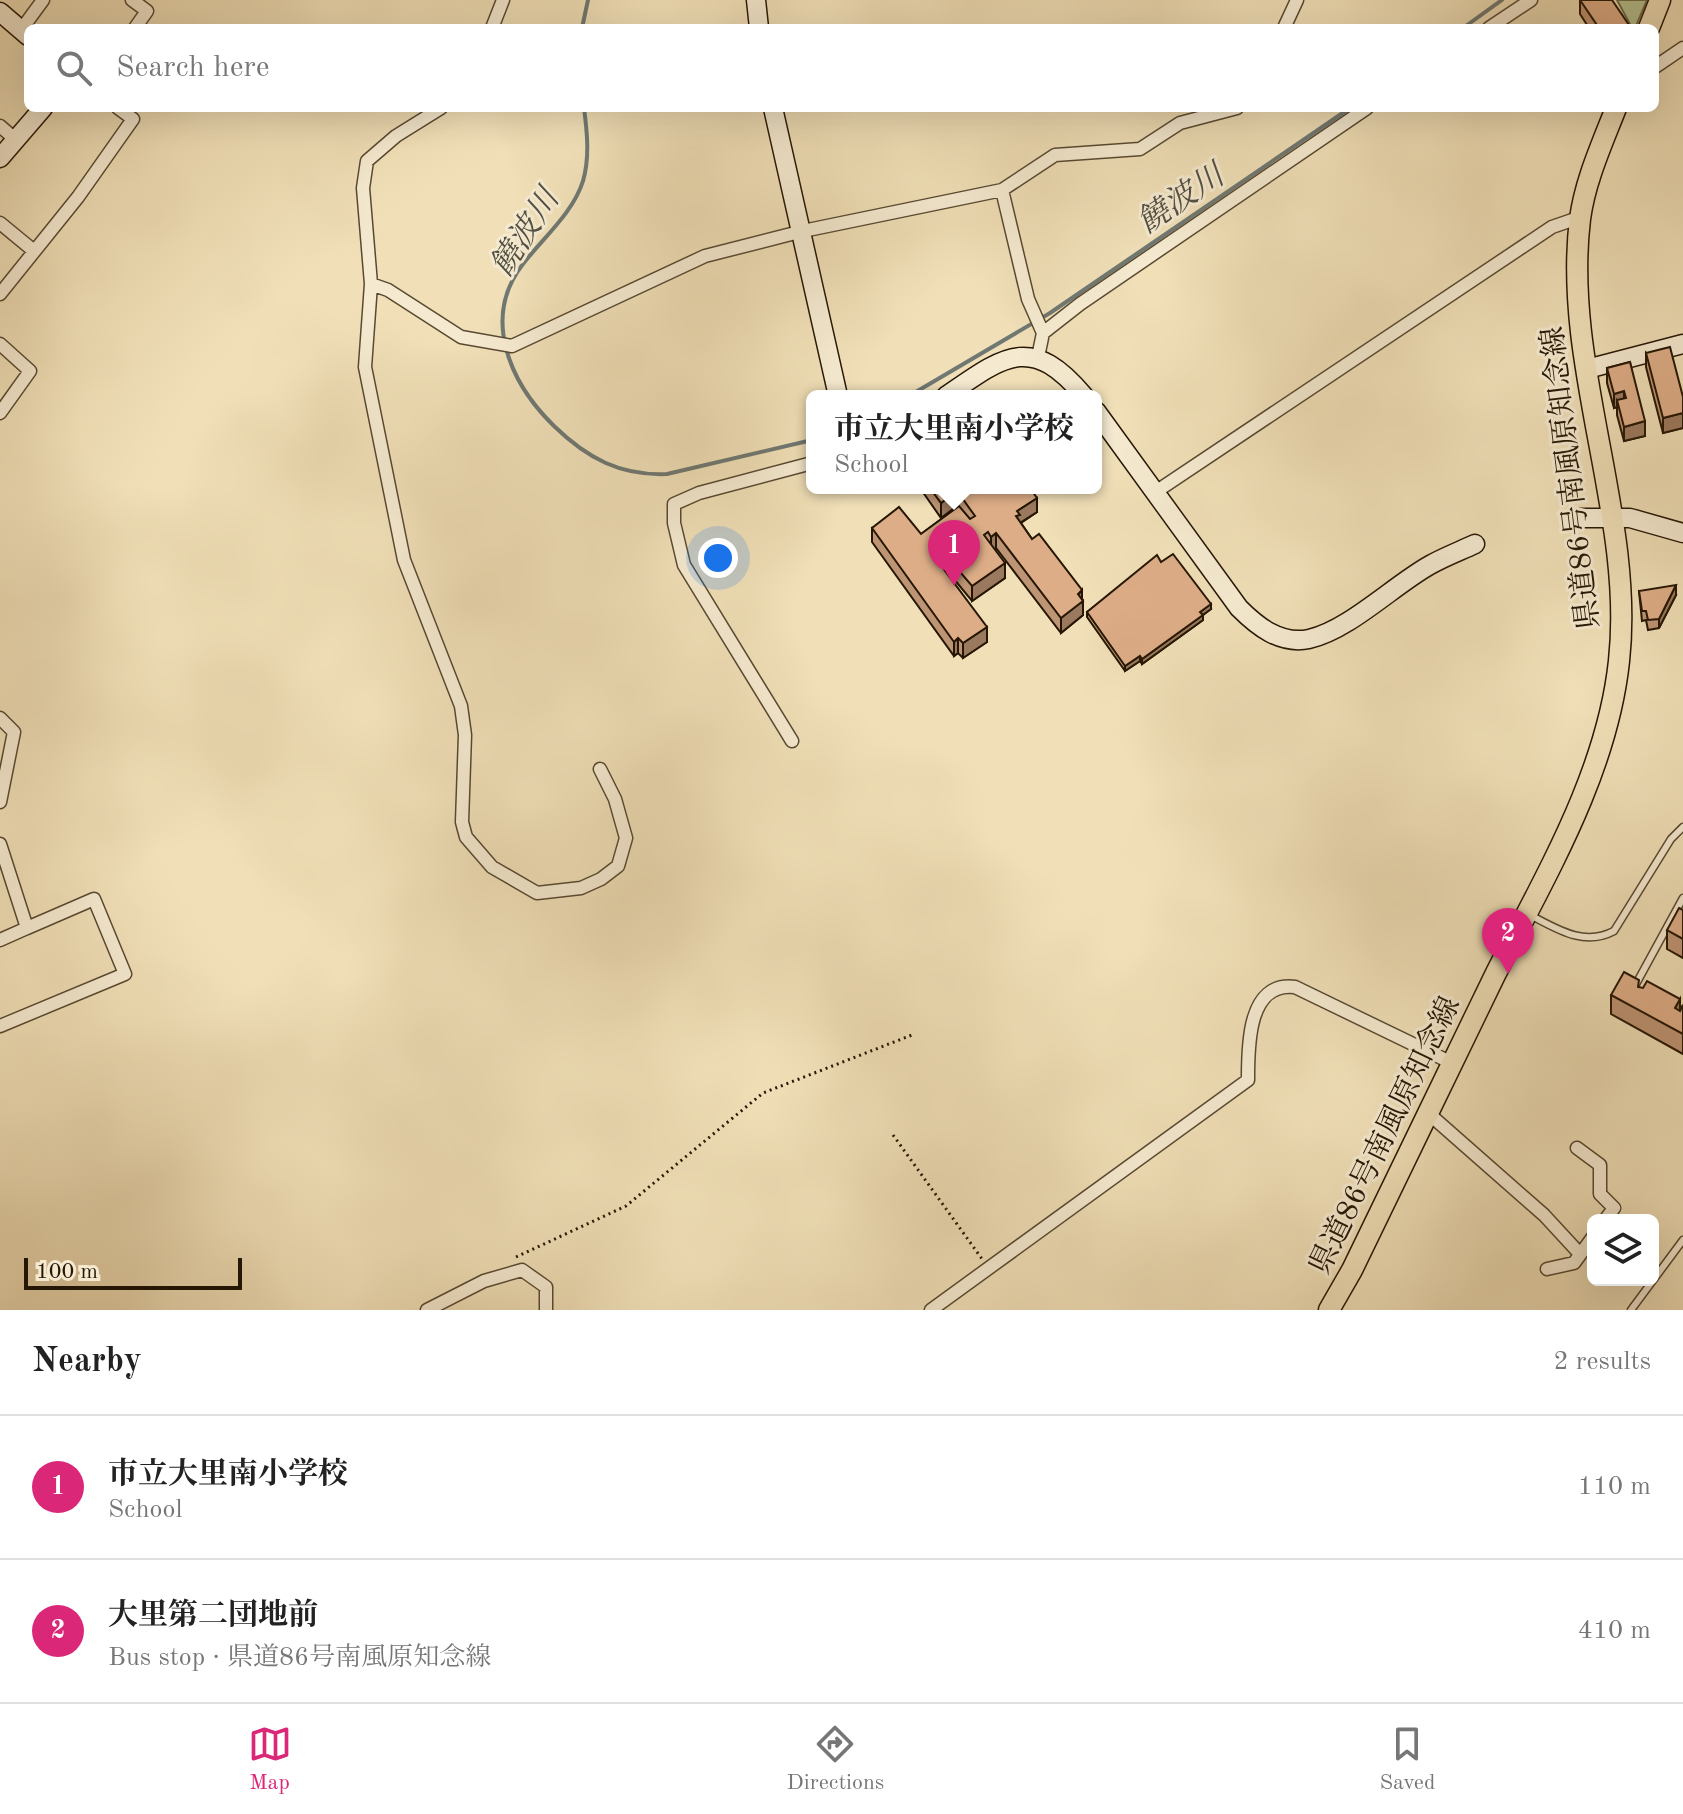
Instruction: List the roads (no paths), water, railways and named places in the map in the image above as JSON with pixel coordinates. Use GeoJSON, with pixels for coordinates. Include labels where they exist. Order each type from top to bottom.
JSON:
{"type":"FeatureCollection","features":[{"type":"Feature","properties":{"kind":"main road"},"geometry":{"type":"LineString","coordinates":[[1651,24],[1660,0]]}},
{"type":"Feature","properties":{"kind":"main road","name":"県道86号南風原知念線"},"geometry":{"type":"LineString","coordinates":[[1329,1310],[1352,1270],[1582,797],[1607,729],[1621,633],[1610,516],[1578,291],[1581,217],[1595,159],[1614,112]]}},
{"type":"Feature","properties":{"kind":"street"},"geometry":{"type":"LineString","coordinates":[[29,24],[43,0]]}},
{"type":"Feature","properties":{"kind":"street"},"geometry":{"type":"LineString","coordinates":[[132,0],[147,11],[138,24]]}},
{"type":"Feature","properties":{"kind":"street"},"geometry":{"type":"LineString","coordinates":[[494,24],[503,0]]}},
{"type":"Feature","properties":{"kind":"street"},"geometry":{"type":"LineString","coordinates":[[756,0],[759,24]]}},
{"type":"Feature","properties":{"kind":"street"},"geometry":{"type":"LineString","coordinates":[[1286,24],[1297,0]]}},
{"type":"Feature","properties":{"kind":"street"},"geometry":{"type":"LineString","coordinates":[[1495,24],[1531,0]]}},
{"type":"Feature","properties":{"kind":"street"},"geometry":{"type":"LineString","coordinates":[[0,12],[24,33]]}},
{"type":"Feature","properties":{"kind":"street"},"geometry":{"type":"LineString","coordinates":[[1659,64],[1683,48]]}},
{"type":"Feature","properties":{"kind":"street"},"geometry":{"type":"LineString","coordinates":[[0,158],[40,112]]}},
{"type":"Feature","properties":{"kind":"street"},"geometry":{"type":"LineString","coordinates":[[0,294],[133,119],[123,112]]}},
{"type":"Feature","properties":{"kind":"street"},"geometry":{"type":"LineString","coordinates":[[435,112],[396,136],[367,161],[363,188],[371,284],[365,367],[404,560],[461,706],[465,735],[462,822],[466,837],[492,867],[537,893],[581,888],[601,879],[618,866],[626,838],[615,799],[600,769]]}},
{"type":"Feature","properties":{"kind":"street"},"geometry":{"type":"LineString","coordinates":[[774,112],[837,390]]}},
{"type":"Feature","properties":{"kind":"street"},"geometry":{"type":"LineString","coordinates":[[371,284],[388,290],[461,337],[512,346],[705,256],[803,231],[1002,190],[1055,155],[1140,149],[1180,123],[1222,112]]}},
{"type":"Feature","properties":{"kind":"street"},"geometry":{"type":"LineString","coordinates":[[1041,328],[1361,112]]}},
{"type":"Feature","properties":{"kind":"street"},"geometry":{"type":"LineString","coordinates":[[0,126],[16,140]]}},
{"type":"Feature","properties":{"kind":"street"},"geometry":{"type":"LineString","coordinates":[[1002,190],[1028,299],[1041,328],[1038,357]]}},
{"type":"Feature","properties":{"kind":"street"},"geometry":{"type":"LineString","coordinates":[[1157,491],[1552,227],[1581,217]]}},
{"type":"Feature","properties":{"kind":"street"},"geometry":{"type":"LineString","coordinates":[[0,223],[34,251]]}},
{"type":"Feature","properties":{"kind":"street"},"geometry":{"type":"LineString","coordinates":[[0,344],[30,371],[0,413]]}},
{"type":"Feature","properties":{"kind":"street"},"geometry":{"type":"LineString","coordinates":[[1587,369],[1683,344]]}},
{"type":"Feature","properties":{"kind":"street"},"geometry":{"type":"LineString","coordinates":[[956,390],[1017,356],[1038,357],[1067,376],[1079,390]]}},
{"type":"Feature","properties":{"kind":"street"},"geometry":{"type":"LineString","coordinates":[[1102,419],[1239,608],[1259,628],[1284,638],[1309,639],[1353,617],[1430,565],[1475,544]]}},
{"type":"Feature","properties":{"kind":"street"},"geometry":{"type":"LineString","coordinates":[[792,741],[684,565],[674,523],[674,504],[699,493],[806,465]]}},
{"type":"Feature","properties":{"kind":"street"},"geometry":{"type":"LineString","coordinates":[[1576,518],[1610,516],[1652,521],[1683,533]]}},
{"type":"Feature","properties":{"kind":"street"},"geometry":{"type":"LineString","coordinates":[[0,718],[14,732],[0,802]]}},
{"type":"Feature","properties":{"kind":"street"},"geometry":{"type":"LineString","coordinates":[[0,844],[27,928]]}},
{"type":"Feature","properties":{"kind":"street"},"geometry":{"type":"LineString","coordinates":[[0,940],[94,899],[125,974],[0,1026]]}},
{"type":"Feature","properties":{"kind":"street"},"geometry":{"type":"LineString","coordinates":[[931,1310],[1248,1080],[1248,1037],[1254,1016],[1271,991],[1283,986],[1295,987],[1452,1063]]}},
{"type":"Feature","properties":{"kind":"street"},"geometry":{"type":"LineString","coordinates":[[1428,1113],[1544,1215],[1580,1254]]}},
{"type":"Feature","properties":{"kind":"street"},"geometry":{"type":"LineString","coordinates":[[1577,1148],[1600,1165],[1600,1194],[1614,1208],[1610,1214]]}},
{"type":"Feature","properties":{"kind":"street"},"geometry":{"type":"LineString","coordinates":[[1547,1269],[1574,1263],[1587,1245]]}},
{"type":"Feature","properties":{"kind":"street"},"geometry":{"type":"LineString","coordinates":[[427,1310],[501,1275],[522,1270],[539,1279],[548,1296],[546,1310]]}},
{"type":"Feature","properties":{"kind":"lane"},"geometry":{"type":"LineString","coordinates":[[1526,913],[1580,938],[1603,937],[1614,931],[1671,839],[1683,827]]}},
{"type":"Feature","properties":{"kind":"lane"},"geometry":{"type":"LineString","coordinates":[[1636,984],[1683,898]]}},
{"type":"Feature","properties":{"kind":"lane"},"geometry":{"type":"LineString","coordinates":[[1631,1310],[1683,1240]]}},
{"type":"Feature","properties":{"kind":"waterway","name":"饒波川"},"geometry":{"type":"LineString","coordinates":[[583,24],[588,0]]}},
{"type":"Feature","properties":{"kind":"waterway","name":"饒波川"},"geometry":{"type":"LineString","coordinates":[[1469,24],[1502,0]]}},
{"type":"Feature","properties":{"kind":"waterway","name":"饒波川"},"geometry":{"type":"LineString","coordinates":[[584,112],[587,153],[583,181],[565,214],[523,264],[510,285],[504,306],[506,349],[525,390],[554,426],[579,447],[605,463],[634,472],[667,474],[806,441]]}},
{"type":"Feature","properties":{"kind":"waterway","name":"饒波川"},"geometry":{"type":"LineString","coordinates":[[919,390],[1050,313],[1344,112]]}},
{"type":"Feature","properties":{"kind":"place","name":"市立大里南小学校"},"geometry":{"type":"Point","coordinates":[954,586]}},
{"type":"Feature","properties":{"kind":"place","name":"大里第二団地前"},"geometry":{"type":"Point","coordinates":[1508,974]}}]}
